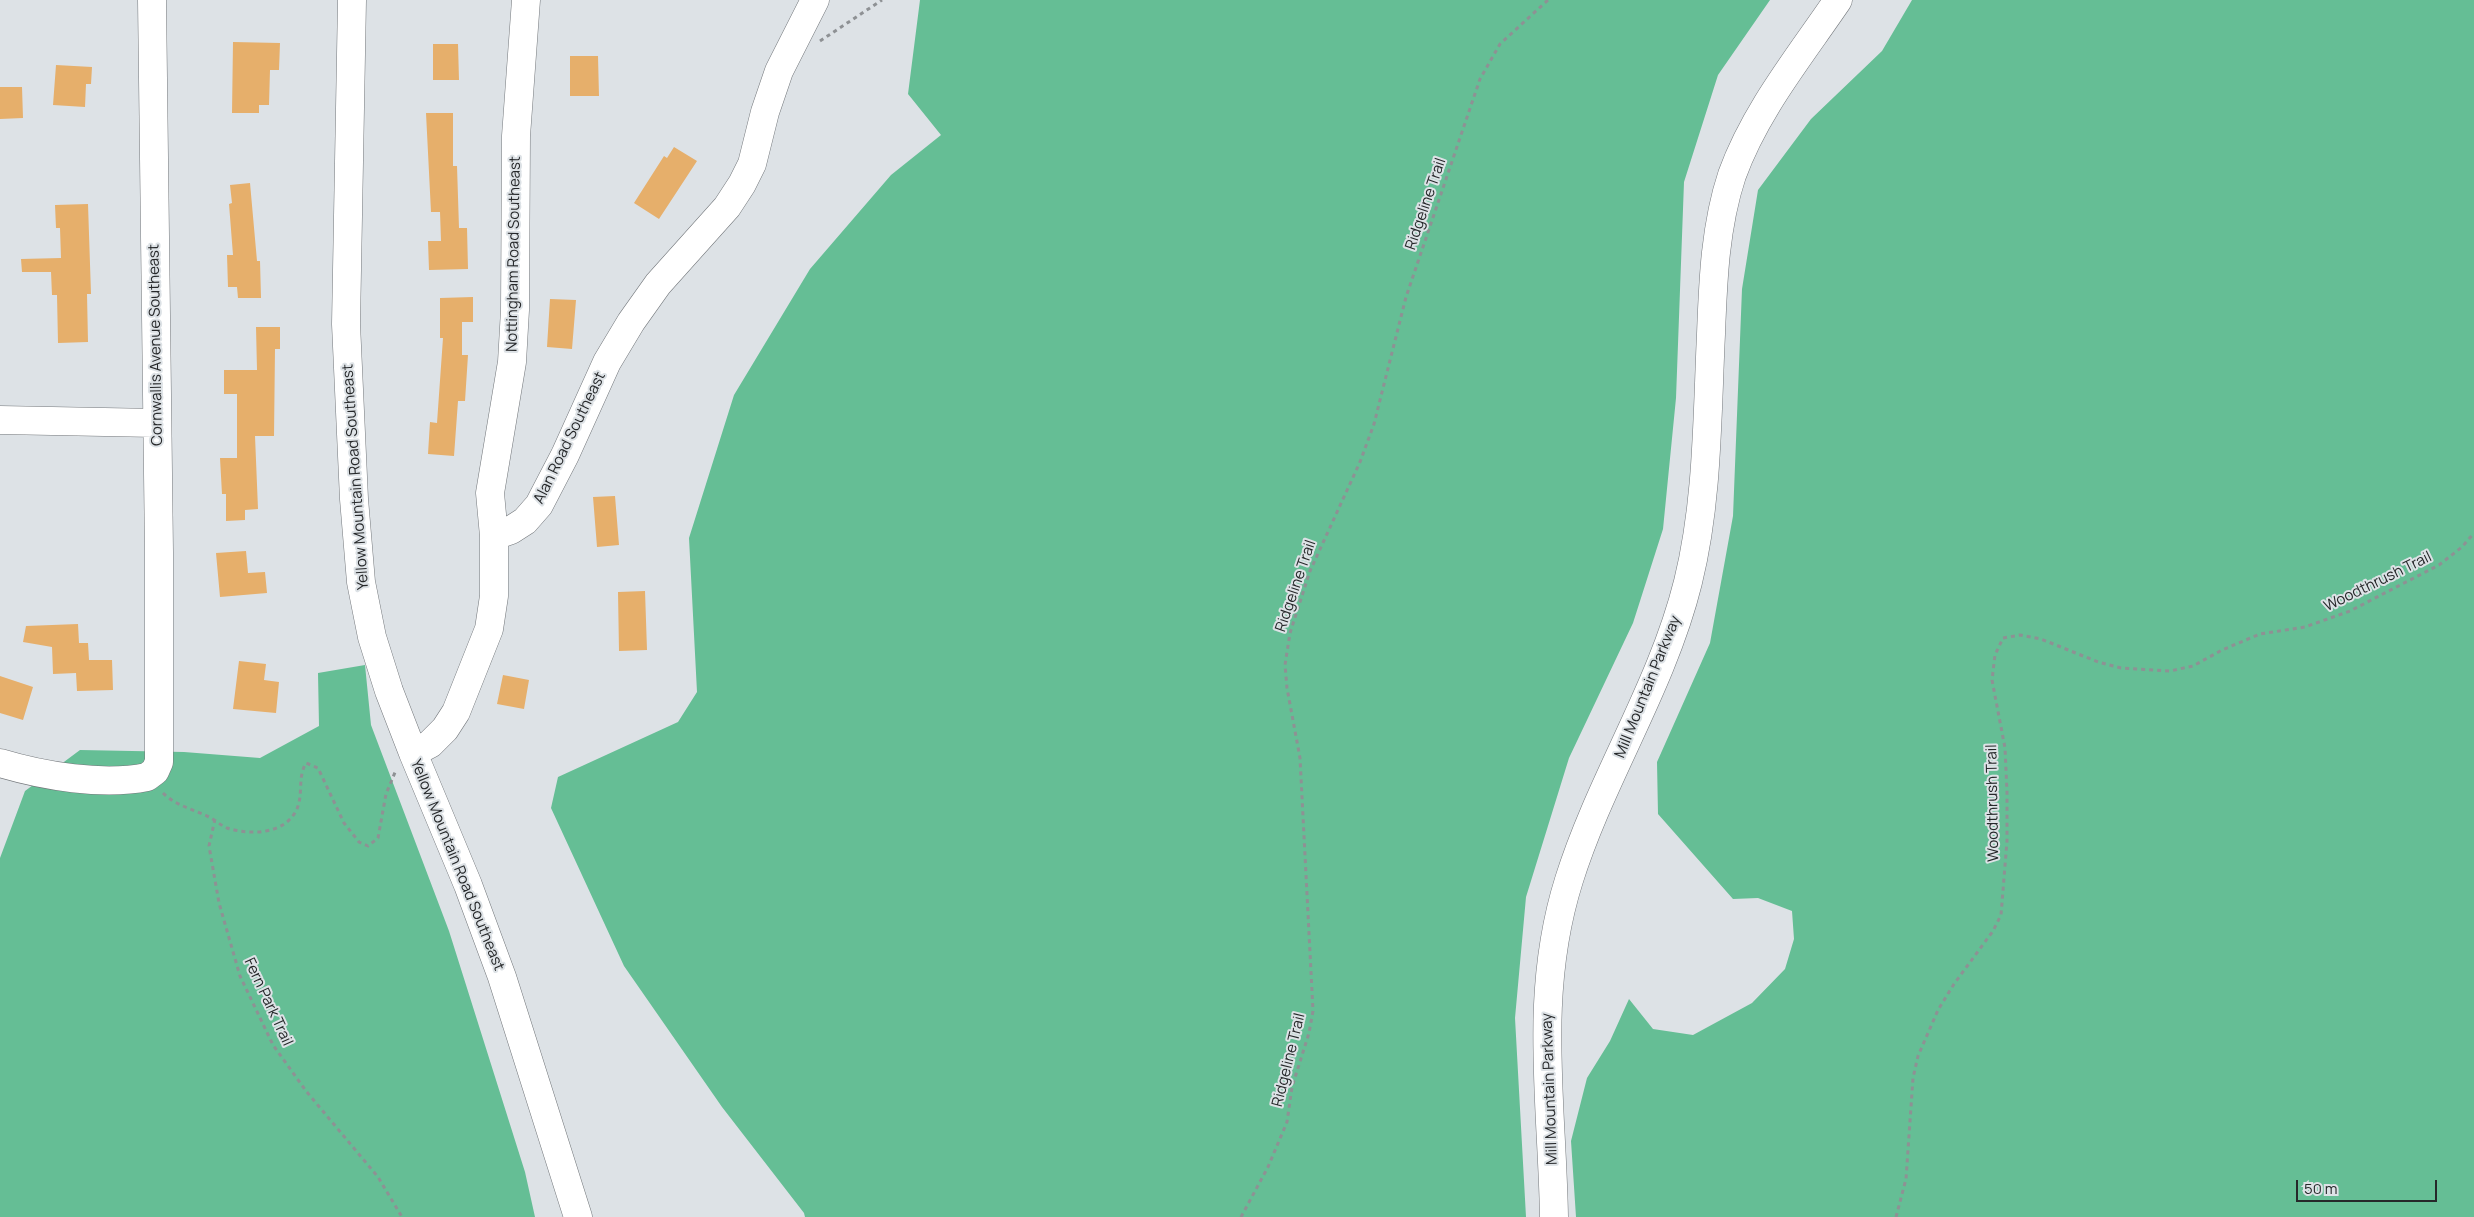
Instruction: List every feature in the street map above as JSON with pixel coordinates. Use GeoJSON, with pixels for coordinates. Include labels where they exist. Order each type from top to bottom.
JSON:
{"type":"FeatureCollection","features":[{"type":"Feature","properties":{"kind":"street","name":"Cornwallis Avenue Southeast"},"geometry":{"type":"LineString","coordinates":[[147,777],[155,770],[159,762],[160,690],[152,0]]}},
{"type":"Feature","properties":{"kind":"street","name":"Yellow Mountain Road Southeast"},"geometry":{"type":"LineString","coordinates":[[352,0],[346,324],[354,499],[361,582],[372,637],[413,753],[468,885],[502,978],[568,1179],[578,1217]]}},
{"type":"Feature","properties":{"kind":"street","name":"Nottingham Road Southeast"},"geometry":{"type":"LineString","coordinates":[[494,536],[491,484],[512,362],[515,310],[516,136],[526,0]]}},
{"type":"Feature","properties":{"kind":"street","name":"Alan Road Southeast"},"geometry":{"type":"LineString","coordinates":[[494,536],[511,530],[526,521],[539,505],[565,455],[607,362],[631,322],[658,284],[727,207],[752,164],[765,112],[779,71],[815,0]]}},
{"type":"Feature","properties":{"kind":"street","name":"Mill Mountain Parkway"},"geometry":{"type":"LineString","coordinates":[[1554,1217],[1546,1039],[1548,987],[1555,935],[1568,882],[1586,830],[1652,686],[1672,636],[1688,584],[1697,538],[1705,476],[1712,312],[1716,255],[1722,215],[1732,175],[1771,97],[1838,0]]}},
{"type":"Feature","properties":{"kind":"street"},"geometry":{"type":"LineString","coordinates":[[0,420],[156,423]]}},
{"type":"Feature","properties":{"kind":"street"},"geometry":{"type":"LineString","coordinates":[[413,753],[430,744],[445,729],[456,712],[489,628],[494,596],[494,536]]}},
{"type":"Feature","properties":{"kind":"street"},"geometry":{"type":"LineString","coordinates":[[0,763],[49,775],[81,779],[147,777]]}},
{"type":"Feature","properties":{"kind":"path"},"geometry":{"type":"LineString","coordinates":[[818,43],[882,0]]}},
{"type":"Feature","properties":{"kind":"path","name":"Ridgeline Trail"},"geometry":{"type":"LineString","coordinates":[[1240,1217],[1268,1167],[1287,1122],[1292,1087],[1309,1033],[1313,1011],[1300,758],[1287,688],[1285,665],[1290,633],[1310,571],[1360,462],[1374,424],[1406,297],[1480,78],[1500,44],[1548,0]]}},
{"type":"Feature","properties":{"kind":"path","name":"Woodthrush Trail"},"geometry":{"type":"LineString","coordinates":[[1896,1217],[1906,1179],[1913,1078],[1918,1056],[1938,1010],[1954,984],[1993,931],[2001,916],[2007,841],[2007,792],[2005,748],[1992,680],[1995,655],[2003,638],[2020,635],[2040,639],[2098,662],[2121,668],[2170,670],[2193,666],[2222,650],[2260,634],[2305,627],[2350,611],[2439,564],[2462,547],[2474,533]]}},
{"type":"Feature","properties":{"kind":"path"},"geometry":{"type":"LineString","coordinates":[[147,777],[172,801],[215,819],[225,827],[254,832],[279,828],[296,812],[300,796],[301,772],[306,763],[318,768],[344,823],[359,842],[368,846],[378,838],[386,794],[399,765],[413,753]]}},
{"type":"Feature","properties":{"kind":"path","name":"Fern Park Trail"},"geometry":{"type":"LineString","coordinates":[[215,819],[209,846],[219,902],[240,976],[273,1045],[306,1091],[378,1177],[402,1217]]}},
{"type":"Feature","properties":{"kind":"green space"},"geometry":{"type":"Polygon","coordinates":[[[920,0],[1770,0],[1718,75],[1684,182],[1676,398],[1663,529],[1633,623],[1569,758],[1526,897],[1515,1018],[1526,1217],[805,1217],[804,1213],[722,1107],[624,966],[551,808],[558,777],[678,722],[697,692],[689,538],[734,395],[810,269],[891,175],[941,135],[908,94],[920,0]]]}},
{"type":"Feature","properties":{"kind":"green space"},"geometry":{"type":"Polygon","coordinates":[[[1912,0],[2474,0],[2474,1217],[1576,1217],[1571,1141],[1587,1078],[1610,1041],[1629,999],[1653,1029],[1693,1035],[1752,1003],[1785,969],[1794,939],[1792,911],[1758,898],[1733,899],[1658,814],[1657,762],[1710,643],[1733,516],[1742,289],[1758,190],[1811,119],[1882,51],[1912,0]]]}},
{"type":"Feature","properties":{"kind":"green space"},"geometry":{"type":"Polygon","coordinates":[[[365,665],[371,725],[449,931],[525,1172],[535,1217],[0,1217],[0,858],[25,791],[80,750],[184,752],[260,758],[319,726],[318,673],[365,665]]]}},
{"type":"Feature","properties":{"kind":"building"},"geometry":{"type":"Polygon","coordinates":[[[233,42],[280,43],[279,70],[270,70],[269,105],[259,105],[259,113],[232,113],[233,42]]]}},
{"type":"Feature","properties":{"kind":"building"},"geometry":{"type":"Polygon","coordinates":[[[433,44],[458,44],[459,80],[433,80],[433,44]]]}},
{"type":"Feature","properties":{"kind":"building"},"geometry":{"type":"Polygon","coordinates":[[[570,56],[598,56],[599,96],[570,96],[570,56]]]}},
{"type":"Feature","properties":{"kind":"building"},"geometry":{"type":"Polygon","coordinates":[[[56,65],[92,67],[91,84],[86,84],[85,107],[53,105],[56,65]]]}},
{"type":"Feature","properties":{"kind":"building"},"geometry":{"type":"Polygon","coordinates":[[[0,87],[22,87],[23,118],[0,119],[0,87]]]}},
{"type":"Feature","properties":{"kind":"building"},"geometry":{"type":"Polygon","coordinates":[[[426,113],[453,113],[453,166],[457,166],[459,228],[467,228],[468,269],[429,270],[428,241],[441,241],[440,212],[431,212],[426,113]]]}},
{"type":"Feature","properties":{"kind":"building"},"geometry":{"type":"Polygon","coordinates":[[[674,147],[697,161],[659,219],[634,203],[664,156],[667,158],[674,147]]]}},
{"type":"Feature","properties":{"kind":"building"},"geometry":{"type":"Polygon","coordinates":[[[250,183],[257,261],[260,261],[261,298],[238,298],[237,287],[228,287],[227,255],[233,255],[229,204],[232,203],[230,185],[250,183]]]}},
{"type":"Feature","properties":{"kind":"building"},"geometry":{"type":"Polygon","coordinates":[[[88,204],[91,294],[87,294],[88,342],[58,343],[57,295],[52,295],[51,272],[22,272],[21,259],[61,258],[60,228],[56,228],[55,205],[88,204]]]}},
{"type":"Feature","properties":{"kind":"building"},"geometry":{"type":"Polygon","coordinates":[[[473,297],[473,322],[462,322],[462,355],[468,355],[465,401],[458,401],[454,456],[428,454],[430,422],[437,423],[443,338],[440,338],[440,298],[473,297]]]}},
{"type":"Feature","properties":{"kind":"building"},"geometry":{"type":"Polygon","coordinates":[[[550,299],[576,300],[572,349],[547,347],[550,299]]]}},
{"type":"Feature","properties":{"kind":"building"},"geometry":{"type":"Polygon","coordinates":[[[256,327],[280,327],[280,349],[275,349],[274,436],[255,436],[258,509],[245,510],[245,520],[226,521],[226,494],[222,494],[220,458],[237,458],[237,394],[224,394],[224,370],[257,370],[256,327]]]}},
{"type":"Feature","properties":{"kind":"building"},"geometry":{"type":"Polygon","coordinates":[[[615,496],[619,545],[597,547],[593,497],[615,496]]]}},
{"type":"Feature","properties":{"kind":"building"},"geometry":{"type":"Polygon","coordinates":[[[246,551],[248,573],[265,572],[267,593],[220,597],[216,553],[246,551]]]}},
{"type":"Feature","properties":{"kind":"building"},"geometry":{"type":"Polygon","coordinates":[[[645,591],[647,650],[619,651],[618,592],[645,591]]]}},
{"type":"Feature","properties":{"kind":"building"},"geometry":{"type":"Polygon","coordinates":[[[78,624],[79,643],[88,643],[89,660],[112,660],[113,690],[77,691],[76,673],[53,674],[52,647],[23,642],[26,626],[78,624]]]}},
{"type":"Feature","properties":{"kind":"building"},"geometry":{"type":"Polygon","coordinates":[[[239,661],[266,664],[264,680],[279,682],[276,713],[233,709],[239,661]]]}},
{"type":"Feature","properties":{"kind":"building"},"geometry":{"type":"Polygon","coordinates":[[[503,675],[529,680],[524,709],[497,704],[503,675]]]}},
{"type":"Feature","properties":{"kind":"building"},"geometry":{"type":"Polygon","coordinates":[[[0,676],[33,687],[23,720],[0,713],[0,676]]]}}]}
